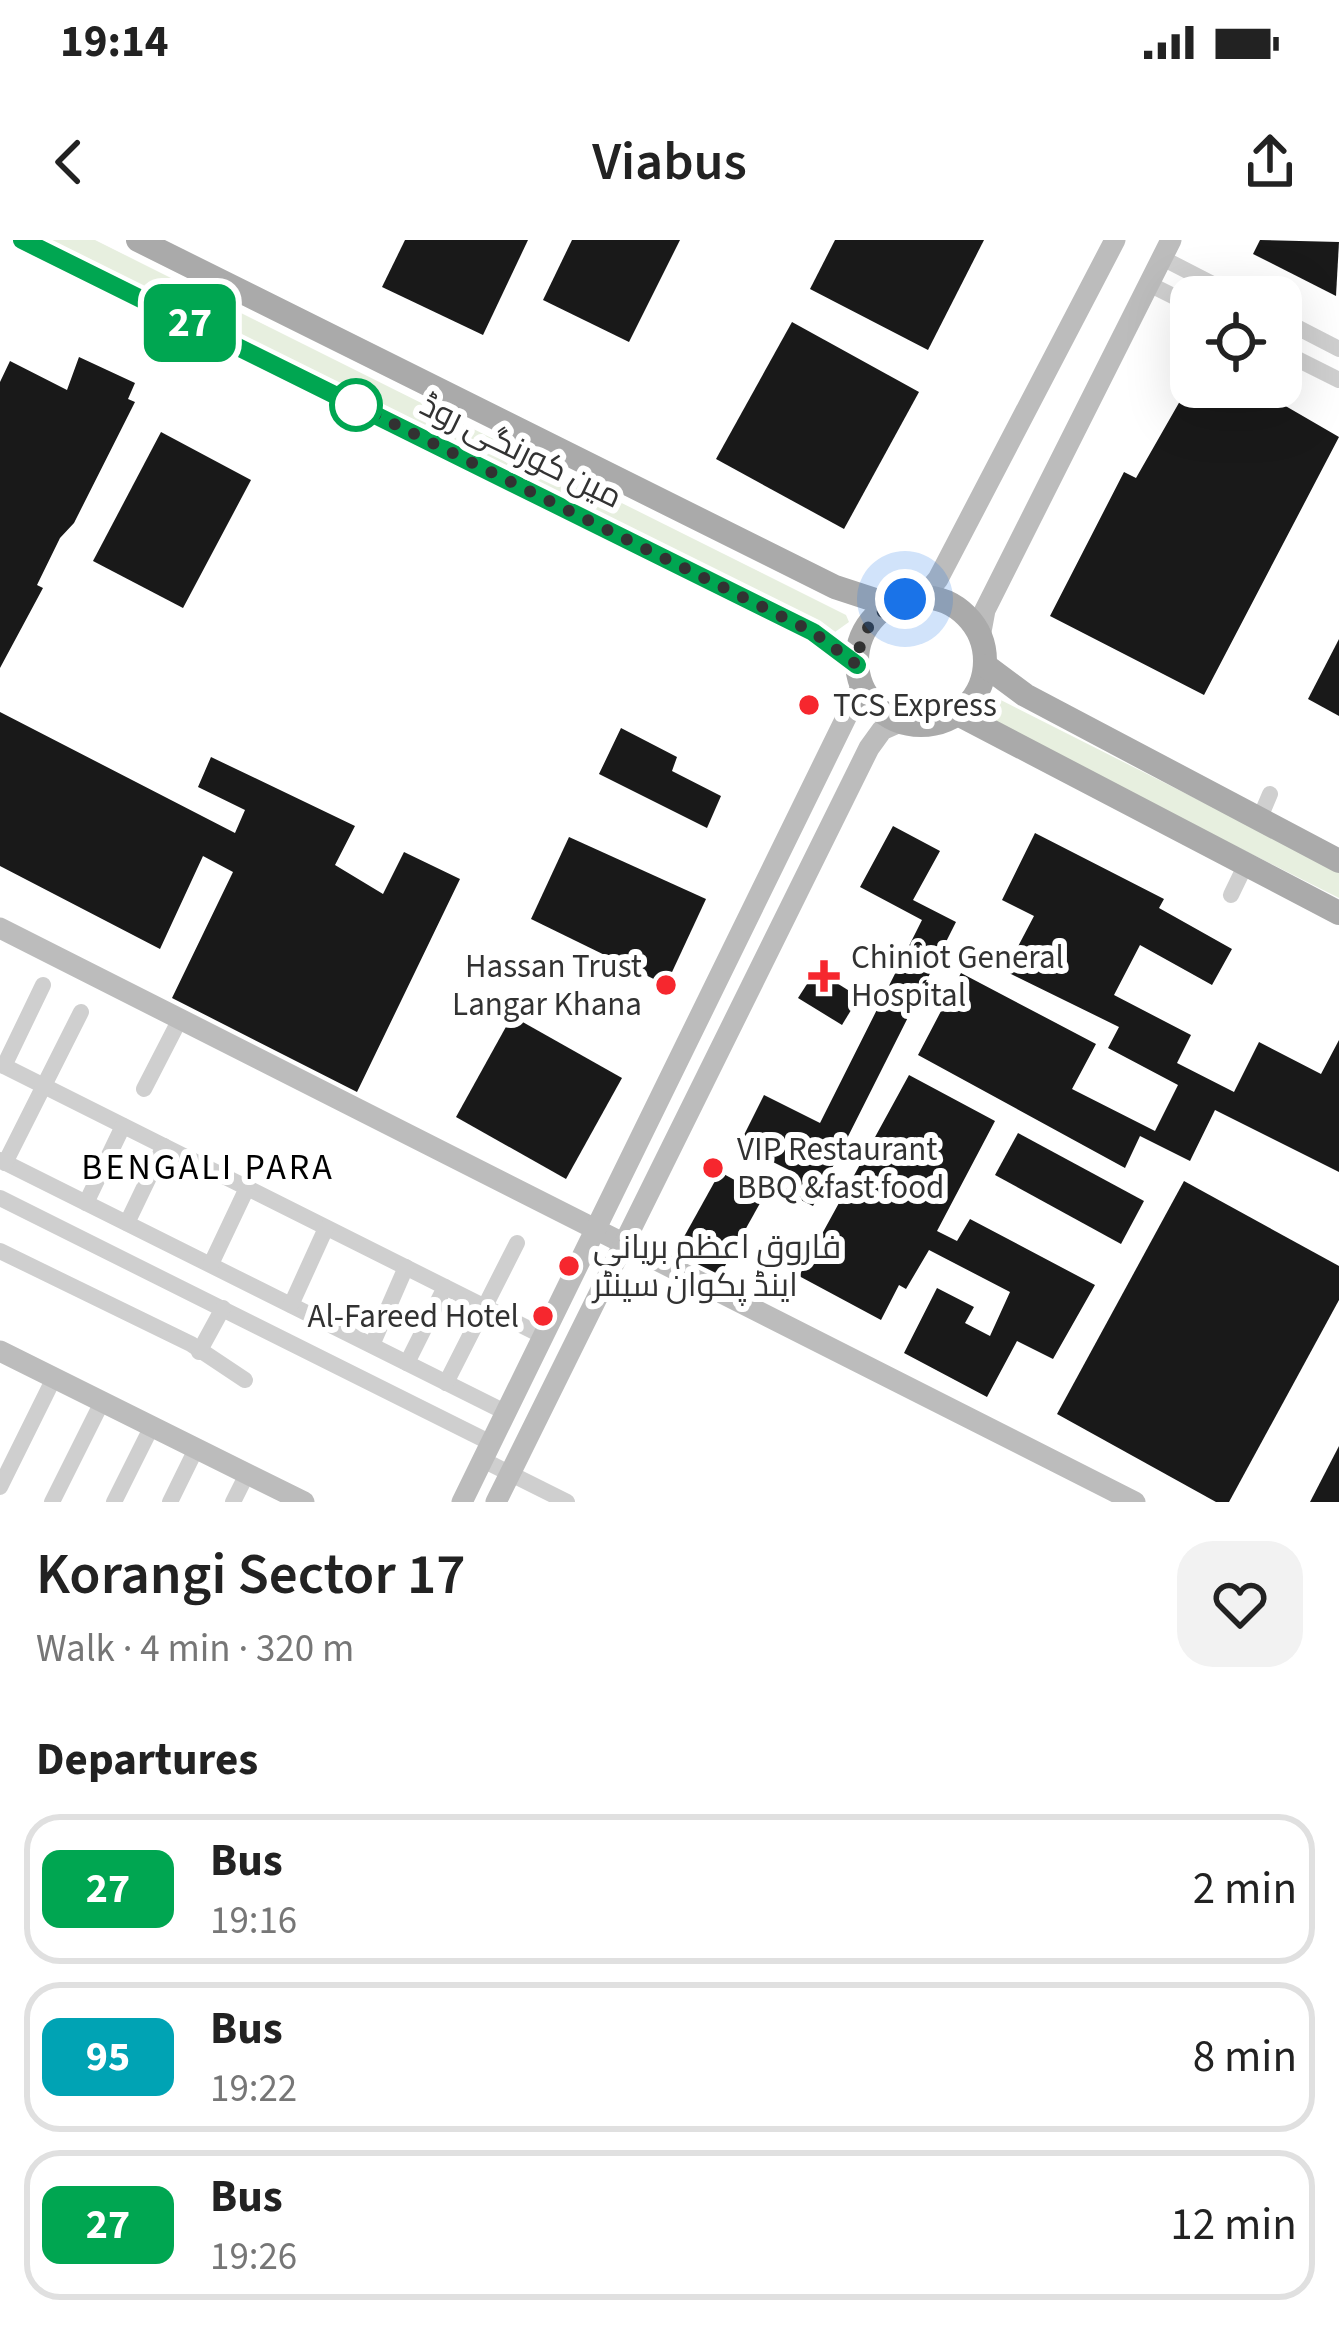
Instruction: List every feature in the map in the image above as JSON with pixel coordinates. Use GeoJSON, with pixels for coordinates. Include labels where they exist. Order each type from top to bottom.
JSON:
{"type":"FeatureCollection","features":[{"type":"Feature","properties":{"kind":"main road","name":"مین کورنگی روڈ"},"geometry":{"type":"LineString","coordinates":[[22,240],[813,632],[859,676]]}},
{"type":"Feature","properties":{"kind":"main road","name":"مین کورنگی روڈ"},"geometry":{"type":"LineString","coordinates":[[138,240],[594,455],[836,587],[890,605]]}},
{"type":"Feature","properties":{"kind":"main road"},"geometry":{"type":"LineString","coordinates":[[922,598],[957,609],[980,637],[986,666],[973,699],[958,714],[927,725],[900,722],[881,712],[859,676],[864,630],[890,605],[922,598]]}},
{"type":"Feature","properties":{"kind":"main road"},"geometry":{"type":"LineString","coordinates":[[986,666],[1025,695],[1339,861]]}},
{"type":"Feature","properties":{"kind":"main road"},"geometry":{"type":"LineString","coordinates":[[958,714],[1339,914]]}},
{"type":"Feature","properties":{"kind":"street"},"geometry":{"type":"LineString","coordinates":[[922,598],[948,560],[1115,240]]}},
{"type":"Feature","properties":{"kind":"street"},"geometry":{"type":"LineString","coordinates":[[980,637],[986,610],[1167,249],[1207,276]]}},
{"type":"Feature","properties":{"kind":"street"},"geometry":{"type":"LineString","coordinates":[[1149,284],[1170,294]]}},
{"type":"Feature","properties":{"kind":"street"},"geometry":{"type":"LineString","coordinates":[[1302,330],[1339,349]]}},
{"type":"Feature","properties":{"kind":"street"},"geometry":{"type":"LineString","coordinates":[[1302,337],[1306,332]]}},
{"type":"Feature","properties":{"kind":"street"},"geometry":{"type":"LineString","coordinates":[[1302,362],[1339,380]]}},
{"type":"Feature","properties":{"kind":"street"},"geometry":{"type":"LineString","coordinates":[[462,1502],[599,1229],[859,676]]}},
{"type":"Feature","properties":{"kind":"street"},"geometry":{"type":"LineString","coordinates":[[496,1502],[869,748],[883,730],[900,722]]}},
{"type":"Feature","properties":{"kind":"street"},"geometry":{"type":"LineString","coordinates":[[1259,820],[1270,794]]}},
{"type":"Feature","properties":{"kind":"street"},"geometry":{"type":"LineString","coordinates":[[1231,895],[1245,866]]}},
{"type":"Feature","properties":{"kind":"street"},"geometry":{"type":"LineString","coordinates":[[0,928],[1135,1502]]}},
{"type":"Feature","properties":{"kind":"street"},"geometry":{"type":"LineString","coordinates":[[43,985],[2,1065],[545,1337]]}},
{"type":"Feature","properties":{"kind":"street"},"geometry":{"type":"LineString","coordinates":[[81,1012],[3,1161],[507,1413]]}},
{"type":"Feature","properties":{"kind":"street"},"geometry":{"type":"LineString","coordinates":[[144,1089],[180,1019]]}},
{"type":"Feature","properties":{"kind":"street"},"geometry":{"type":"LineString","coordinates":[[86,1203],[123,1126]]}},
{"type":"Feature","properties":{"kind":"street"},"geometry":{"type":"LineString","coordinates":[[127,1222],[164,1146]]}},
{"type":"Feature","properties":{"kind":"street"},"geometry":{"type":"LineString","coordinates":[[211,1264],[247,1188]]}},
{"type":"Feature","properties":{"kind":"street"},"geometry":{"type":"LineString","coordinates":[[0,1198],[224,1308],[487,1452],[510,1473],[567,1502]]}},
{"type":"Feature","properties":{"kind":"street"},"geometry":{"type":"LineString","coordinates":[[291,1305],[326,1228]]}},
{"type":"Feature","properties":{"kind":"street"},"geometry":{"type":"LineString","coordinates":[[446,1383],[517,1243]]}},
{"type":"Feature","properties":{"kind":"street"},"geometry":{"type":"LineString","coordinates":[[0,1251],[245,1379]]}},
{"type":"Feature","properties":{"kind":"street"},"geometry":{"type":"LineString","coordinates":[[372,1345],[406,1267]]}},
{"type":"Feature","properties":{"kind":"street"},"geometry":{"type":"LineString","coordinates":[[407,1363],[445,1287]]}},
{"type":"Feature","properties":{"kind":"street"},"geometry":{"type":"LineString","coordinates":[[199,1352],[224,1308]]}},
{"type":"Feature","properties":{"kind":"street"},"geometry":{"type":"LineString","coordinates":[[3,1359],[54,1378],[304,1502]]}},
{"type":"Feature","properties":{"kind":"street"},"geometry":{"type":"LineString","coordinates":[[0,1487],[54,1378]]}},
{"type":"Feature","properties":{"kind":"street"},"geometry":{"type":"LineString","coordinates":[[52,1502],[103,1402]]}},
{"type":"Feature","properties":{"kind":"street"},"geometry":{"type":"LineString","coordinates":[[113,1502],[152,1426]]}},
{"type":"Feature","properties":{"kind":"street"},"geometry":{"type":"LineString","coordinates":[[170,1502],[196,1449]]}},
{"type":"Feature","properties":{"kind":"street"},"geometry":{"type":"LineString","coordinates":[[233,1502],[247,1474]]}},
{"type":"Feature","properties":{"kind":"green space"},"geometry":{"type":"Polygon","coordinates":[[[48,240],[95,240],[846,615],[849,622],[835,632],[48,240]]]}},
{"type":"Feature","properties":{"kind":"green space"},"geometry":{"type":"Polygon","coordinates":[[[989,694],[1339,871],[1339,898],[977,716],[983,696],[989,694]]]}},
{"type":"Feature","properties":{"kind":"building"},"geometry":{"type":"Polygon","coordinates":[[[405,240],[528,240],[483,335],[382,287],[405,240]]]}},
{"type":"Feature","properties":{"kind":"building"},"geometry":{"type":"Polygon","coordinates":[[[572,240],[680,240],[629,342],[543,300],[572,240]]]}},
{"type":"Feature","properties":{"kind":"building"},"geometry":{"type":"Polygon","coordinates":[[[835,240],[984,240],[928,350],[810,289],[835,240]]]}},
{"type":"Feature","properties":{"kind":"building"},"geometry":{"type":"Polygon","coordinates":[[[1260,240],[1339,242],[1336,296],[1302,276],[1253,254],[1260,240]]]}},
{"type":"Feature","properties":{"kind":"building"},"geometry":{"type":"Polygon","coordinates":[[[792,322],[919,392],[844,529],[716,459],[792,322]]]}},
{"type":"Feature","properties":{"kind":"building"},"geometry":{"type":"Polygon","coordinates":[[[79,357],[135,383],[128,399],[135,402],[74,523],[60,538],[37,585],[43,588],[0,668],[0,382],[10,361],[67,390],[79,357]]]}},
{"type":"Feature","properties":{"kind":"building"},"geometry":{"type":"Polygon","coordinates":[[[1176,408],[1289,408],[1339,437],[1204,695],[1050,616],[1124,472],[1136,478],[1176,408]]]}},
{"type":"Feature","properties":{"kind":"building"},"geometry":{"type":"Polygon","coordinates":[[[161,432],[251,480],[183,608],[93,561],[161,432]]]}},
{"type":"Feature","properties":{"kind":"building"},"geometry":{"type":"Polygon","coordinates":[[[1339,639],[1339,716],[1308,699],[1339,639]]]}},
{"type":"Feature","properties":{"kind":"building"},"geometry":{"type":"Polygon","coordinates":[[[0,712],[235,833],[245,810],[198,787],[211,757],[355,826],[335,865],[383,894],[404,852],[460,879],[357,1092],[172,998],[233,872],[203,856],[160,949],[0,866],[0,712]]]}},
{"type":"Feature","properties":{"kind":"building"},"geometry":{"type":"Polygon","coordinates":[[[621,728],[677,757],[672,771],[721,796],[707,828],[599,774],[621,728]]]}},
{"type":"Feature","properties":{"kind":"building"},"geometry":{"type":"Polygon","coordinates":[[[893,826],[940,851],[913,900],[956,922],[813,1206],[785,1192],[795,1173],[739,1145],[764,1095],[820,1123],[922,920],[860,887],[893,826]]]}},
{"type":"Feature","properties":{"kind":"building"},"geometry":{"type":"Polygon","coordinates":[[[1035,833],[1164,899],[1159,908],[1232,949],[1212,985],[1140,945],[1114,995],[1191,1035],[1177,1063],[1234,1092],[1259,1042],[1321,1074],[1339,1040],[1339,1172],[1215,1110],[1190,1161],[1140,1136],[1125,1168],[918,1055],[961,973],[1096,1044],[1072,1089],[1155,1131],[1178,1085],[1108,1048],[1119,1027],[1005,971],[1034,916],[1002,900],[1035,833]]]}},
{"type":"Feature","properties":{"kind":"building"},"geometry":{"type":"Polygon","coordinates":[[[569,837],[706,899],[666,985],[531,919],[569,837]]]}},
{"type":"Feature","properties":{"kind":"building"},"geometry":{"type":"Polygon","coordinates":[[[816,970],[859,997],[842,1025],[798,998],[816,970]]]}},
{"type":"Feature","properties":{"kind":"building"},"geometry":{"type":"Polygon","coordinates":[[[512,1016],[622,1078],[566,1179],[456,1117],[512,1016]]]}},
{"type":"Feature","properties":{"kind":"building"},"geometry":{"type":"Polygon","coordinates":[[[909,1075],[995,1121],[937,1231],[957,1241],[970,1219],[1095,1285],[1053,1359],[1017,1341],[987,1397],[904,1353],[937,1288],[974,1307],[965,1323],[990,1336],[1010,1292],[929,1250],[906,1289],[899,1285],[881,1320],[799,1276],[909,1075]]]}},
{"type":"Feature","properties":{"kind":"building"},"geometry":{"type":"Polygon","coordinates":[[[1018,1133],[1144,1201],[1121,1244],[995,1175],[1018,1133]]]}},
{"type":"Feature","properties":{"kind":"building"},"geometry":{"type":"Polygon","coordinates":[[[720,1172],[764,1196],[720,1275],[675,1253],[720,1172]]]}},
{"type":"Feature","properties":{"kind":"building"},"geometry":{"type":"Polygon","coordinates":[[[1184,1181],[1339,1266],[1339,1300],[1229,1502],[1216,1502],[1057,1414],[1184,1181]]]}},
{"type":"Feature","properties":{"kind":"building"},"geometry":{"type":"Polygon","coordinates":[[[1339,1446],[1339,1502],[1310,1502],[1339,1446]]]}},
{"type":"Feature","properties":{"kind":"bus line","name":"27"},"geometry":{"type":"LineString","coordinates":[[22,240],[813,632],[857,665]]}},
{"type":"Feature","properties":{"kind":"place","name":"TCS Express"},"geometry":{"type":"Point","coordinates":[809,705]}},
{"type":"Feature","properties":{"kind":"place","name":"Chiniot General Hospital"},"geometry":{"type":"Point","coordinates":[824,976]}},
{"type":"Feature","properties":{"kind":"place","name":"Hassan Trust Langar Khana"},"geometry":{"type":"Point","coordinates":[666,985]}},
{"type":"Feature","properties":{"kind":"place","name":"VIP Restaurant BBQ &fast food"},"geometry":{"type":"Point","coordinates":[713,1168]}},
{"type":"Feature","properties":{"kind":"place","name":"فاروق اعظم بریانی اینڈ پکوان سینٹر"},"geometry":{"type":"Point","coordinates":[569,1266]}},
{"type":"Feature","properties":{"kind":"place","name":"Al-Fareed Hotel"},"geometry":{"type":"Point","coordinates":[543,1316]}},
{"type":"Feature","properties":{"kind":"district","name":"BENGALI PARA"},"geometry":{"type":"Point","coordinates":[208,1167]}},
{"type":"Feature","properties":{"kind":"route"},"geometry":{"type":"LineString","coordinates":[[356,405],[813,632],[857,665],[864,630],[875,616],[905,599]]}}]}
